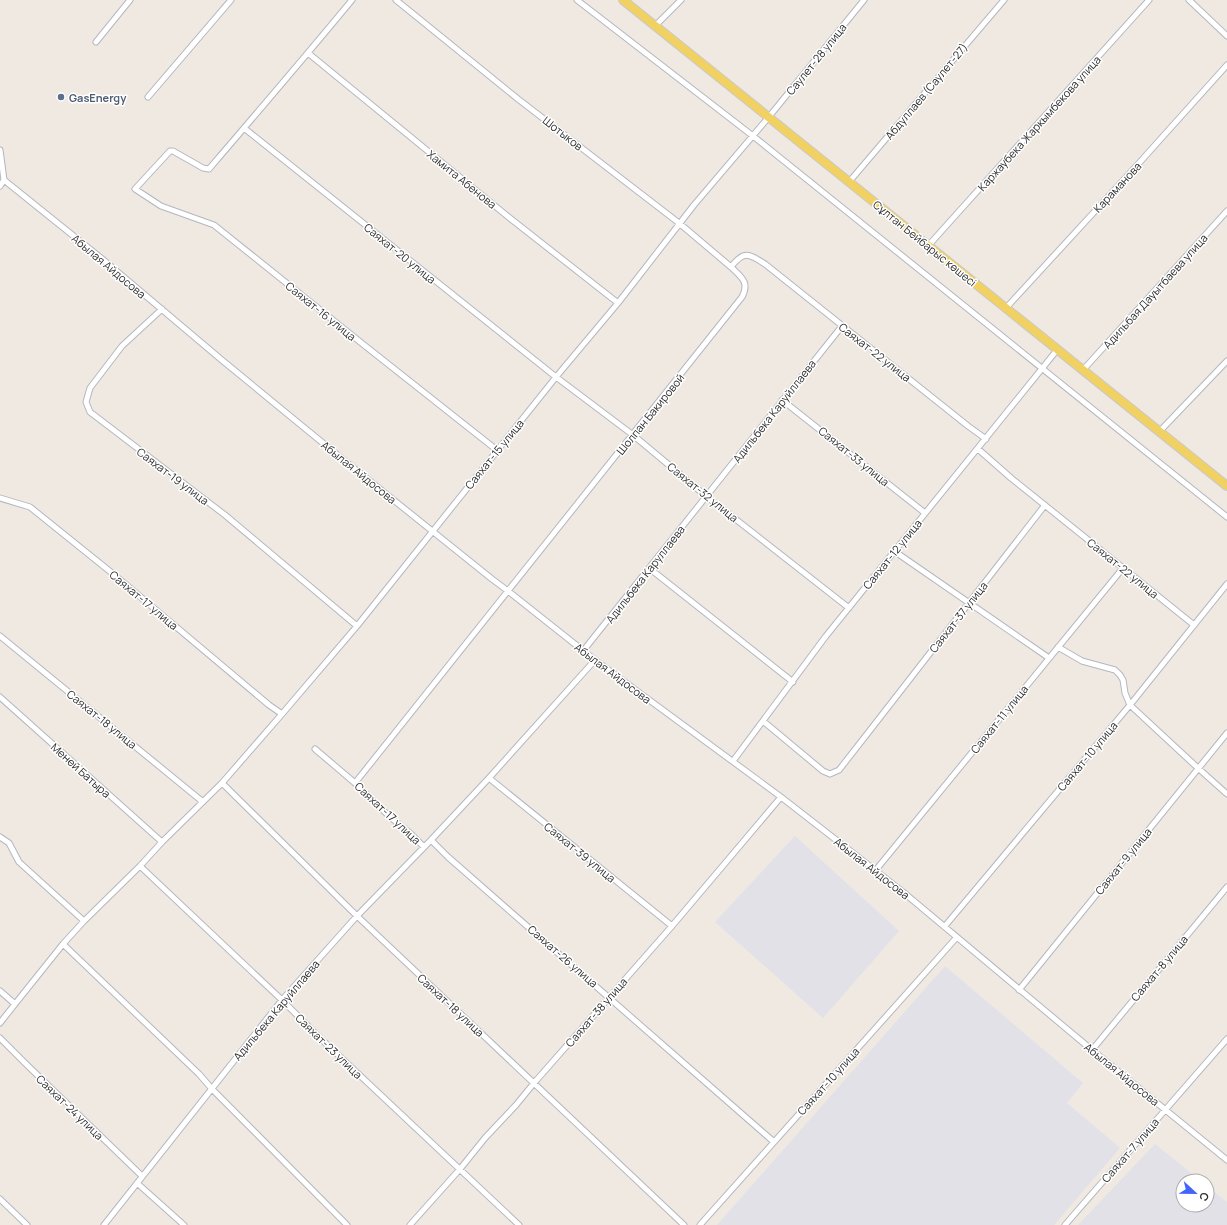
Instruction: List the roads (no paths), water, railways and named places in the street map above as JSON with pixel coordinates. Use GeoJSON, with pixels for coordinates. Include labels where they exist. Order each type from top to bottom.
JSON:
{"type":"FeatureCollection","features":[{"type":"Feature","properties":{"kind":"main road","name":"Сұлтан Бейбарыс көшесі"},"geometry":{"type":"LineString","coordinates":[[623,0],[1227,486]]}},
{"type":"Feature","properties":{"kind":"street"},"geometry":{"type":"LineString","coordinates":[[96,42],[130,0]]}},
{"type":"Feature","properties":{"kind":"street"},"geometry":{"type":"LineString","coordinates":[[148,97],[230,0]]}},
{"type":"Feature","properties":{"kind":"street"},"geometry":{"type":"LineString","coordinates":[[244,128],[352,0]]}},
{"type":"Feature","properties":{"kind":"street","name":"Шотыков"},"geometry":{"type":"LineString","coordinates":[[396,0],[518,99],[679,223],[731,267]]}},
{"type":"Feature","properties":{"kind":"street"},"geometry":{"type":"LineString","coordinates":[[577,0],[753,136],[1227,517]]}},
{"type":"Feature","properties":{"kind":"street"},"geometry":{"type":"LineString","coordinates":[[655,26],[680,0]]}},
{"type":"Feature","properties":{"kind":"street","name":"Саулет-28 улица"},"geometry":{"type":"LineString","coordinates":[[679,223],[768,118],[864,0]]}},
{"type":"Feature","properties":{"kind":"street","name":"Абдуллаев (Саулет-27)"},"geometry":{"type":"LineString","coordinates":[[849,182],[1004,0]]}},
{"type":"Feature","properties":{"kind":"street","name":"Каржаубека Жаркымбекова улица"},"geometry":{"type":"LineString","coordinates":[[928,246],[1149,0]]}},
{"type":"Feature","properties":{"kind":"street"},"geometry":{"type":"LineString","coordinates":[[1189,0],[1227,36]]}},
{"type":"Feature","properties":{"kind":"street","name":"Хамита Абенова"},"geometry":{"type":"LineString","coordinates":[[308,53],[511,219],[618,303]]}},
{"type":"Feature","properties":{"kind":"street","name":"Караманова"},"geometry":{"type":"LineString","coordinates":[[1006,308],[1227,65]]}},
{"type":"Feature","properties":{"kind":"street","name":"Саяхат-16 улица"},"geometry":{"type":"LineString","coordinates":[[244,128],[209,169],[203,168],[170,151],[135,189],[161,206],[214,225],[498,451]]}},
{"type":"Feature","properties":{"kind":"street","name":"Саяхат-20 улица"},"geometry":{"type":"LineString","coordinates":[[244,128],[556,377]]}},
{"type":"Feature","properties":{"kind":"street"},"geometry":{"type":"LineString","coordinates":[[0,150],[4,180],[0,186]]}},
{"type":"Feature","properties":{"kind":"street","name":"Абылая Айдосова"},"geometry":{"type":"LineString","coordinates":[[4,180],[101,258],[334,453],[594,660],[781,797],[945,926],[1019,990],[1227,1160]]}},
{"type":"Feature","properties":{"kind":"street","name":"Адильбая Дауытбаева улица"},"geometry":{"type":"LineString","coordinates":[[1083,370],[1227,211]]}},
{"type":"Feature","properties":{"kind":"street","name":"Саяхат-15 улица"},"geometry":{"type":"LineString","coordinates":[[15,1004],[63,944],[84,921],[222,783],[357,626],[556,377],[618,303],[679,223]]}},
{"type":"Feature","properties":{"kind":"street","name":"Саяхат-22 улица"},"geometry":{"type":"LineString","coordinates":[[731,267],[737,258],[745,255],[752,256],[765,264],[986,439]]}},
{"type":"Feature","properties":{"kind":"street","name":"Шолпан Бакировой"},"geometry":{"type":"LineString","coordinates":[[355,783],[742,297],[746,291],[743,278],[731,267]]}},
{"type":"Feature","properties":{"kind":"street","name":"Саяхат-19 улица"},"geometry":{"type":"LineString","coordinates":[[162,309],[122,346],[90,388],[86,402],[90,412],[225,515],[357,626]]}},
{"type":"Feature","properties":{"kind":"street","name":"Адильбека Каруйллаева"},"geometry":{"type":"LineString","coordinates":[[706,496],[842,326]]}},
{"type":"Feature","properties":{"kind":"street","name":"Саяхат-12 улица"},"geometry":{"type":"LineString","coordinates":[[733,761],[826,636],[1057,350]]}},
{"type":"Feature","properties":{"kind":"street"},"geometry":{"type":"LineString","coordinates":[[1160,432],[1227,361]]}},
{"type":"Feature","properties":{"kind":"street","name":"Саяхат-32 улица"},"geometry":{"type":"LineString","coordinates":[[556,377],[633,435],[706,496],[849,608]]}},
{"type":"Feature","properties":{"kind":"street","name":"Саяхат-33 улица"},"geometry":{"type":"LineString","coordinates":[[782,400],[925,513]]}},
{"type":"Feature","properties":{"kind":"street","name":"Саяхат-22 улица"},"geometry":{"type":"LineString","coordinates":[[978,449],[1011,478],[1194,625]]}},
{"type":"Feature","properties":{"kind":"street","name":"Адильбека Каруллаева"},"geometry":{"type":"LineString","coordinates":[[583,651],[706,496]]}},
{"type":"Feature","properties":{"kind":"street","name":"Саяхат-17 улица"},"geometry":{"type":"LineString","coordinates":[[0,498],[30,507],[112,573],[269,705],[282,714]]}},
{"type":"Feature","properties":{"kind":"street","name":"Саяхат-37 улица"},"geometry":{"type":"LineString","coordinates":[[763,721],[823,771],[830,774],[839,770],[1045,505]]}},
{"type":"Feature","properties":{"kind":"street"},"geometry":{"type":"LineString","coordinates":[[894,551],[1049,658]]}},
{"type":"Feature","properties":{"kind":"street"},"geometry":{"type":"LineString","coordinates":[[649,568],[793,682]]}},
{"type":"Feature","properties":{"kind":"street","name":"Саяхат-11 улица"},"geometry":{"type":"LineString","coordinates":[[875,871],[1122,568]]}},
{"type":"Feature","properties":{"kind":"street","name":"Саяхат-10 улица"},"geometry":{"type":"LineString","coordinates":[[945,926],[1130,705],[1227,584]]}},
{"type":"Feature","properties":{"kind":"street","name":"Саяхат-18 улица"},"geometry":{"type":"LineString","coordinates":[[0,636],[203,802]]}},
{"type":"Feature","properties":{"kind":"street"},"geometry":{"type":"LineString","coordinates":[[1058,647],[1082,661],[1115,670],[1123,680],[1125,693],[1130,705],[1227,794]]}},
{"type":"Feature","properties":{"kind":"street"},"geometry":{"type":"LineString","coordinates":[[424,847],[489,778],[594,660]]}},
{"type":"Feature","properties":{"kind":"street","name":"Меней Батыра"},"geometry":{"type":"LineString","coordinates":[[0,697],[162,842]]}},
{"type":"Feature","properties":{"kind":"street","name":"Саяхат-9 улица"},"geometry":{"type":"LineString","coordinates":[[1019,990],[1227,733]]}},
{"type":"Feature","properties":{"kind":"street","name":"Саяхат-17 улица"},"geometry":{"type":"LineString","coordinates":[[315,749],[355,783],[424,847]]}},
{"type":"Feature","properties":{"kind":"street","name":"Саяхат-39 улица"},"geometry":{"type":"LineString","coordinates":[[489,778],[672,926]]}},
{"type":"Feature","properties":{"kind":"street","name":"Саяхат-18 улица"},"geometry":{"type":"LineString","coordinates":[[222,783],[357,916],[684,1225]]}},
{"type":"Feature","properties":{"kind":"street","name":"Саяхат-38 улица"},"geometry":{"type":"LineString","coordinates":[[410,1225],[672,926],[781,797]]}},
{"type":"Feature","properties":{"kind":"street"},"geometry":{"type":"LineString","coordinates":[[0,837],[9,843],[19,862],[84,921]]}},
{"type":"Feature","properties":{"kind":"street","name":"Саяхат-26 улица"},"geometry":{"type":"LineString","coordinates":[[431,840],[448,857],[610,997],[774,1142]]}},
{"type":"Feature","properties":{"kind":"street","name":"Адильбека Каруйллаева"},"geometry":{"type":"LineString","coordinates":[[137,1182],[282,1000],[357,916],[424,847]]}},
{"type":"Feature","properties":{"kind":"street","name":"Саяхат-23 улица"},"geometry":{"type":"LineString","coordinates":[[140,866],[519,1225]]}},
{"type":"Feature","properties":{"kind":"street","name":"Саяхат-8 улица"},"geometry":{"type":"LineString","coordinates":[[1092,1050],[1227,887]]}},
{"type":"Feature","properties":{"kind":"street","name":"Саяхат-10 улица"},"geometry":{"type":"LineString","coordinates":[[700,1225],[956,937]]}},
{"type":"Feature","properties":{"kind":"street"},"geometry":{"type":"LineString","coordinates":[[63,944],[199,1074],[346,1225]]}},
{"type":"Feature","properties":{"kind":"street"},"geometry":{"type":"LineString","coordinates":[[0,991],[15,1004],[0,1023]]}},
{"type":"Feature","properties":{"kind":"street","name":"Саяхат-24 улица"},"geometry":{"type":"LineString","coordinates":[[0,1038],[26,1065],[142,1176]]}},
{"type":"Feature","properties":{"kind":"street","name":"Саяхат-7 улица"},"geometry":{"type":"LineString","coordinates":[[1065,1225],[1227,1040]]}},
{"type":"Feature","properties":{"kind":"street"},"geometry":{"type":"LineString","coordinates":[[104,1225],[137,1182],[184,1225]]}},
{"type":"Feature","properties":{"kind":"street"},"geometry":{"type":"LineString","coordinates":[[0,1199],[27,1225]]}},
{"type":"Feature","properties":{"kind":"place","name":"GasEnergy"},"geometry":{"type":"Point","coordinates":[61,97]}}]}
